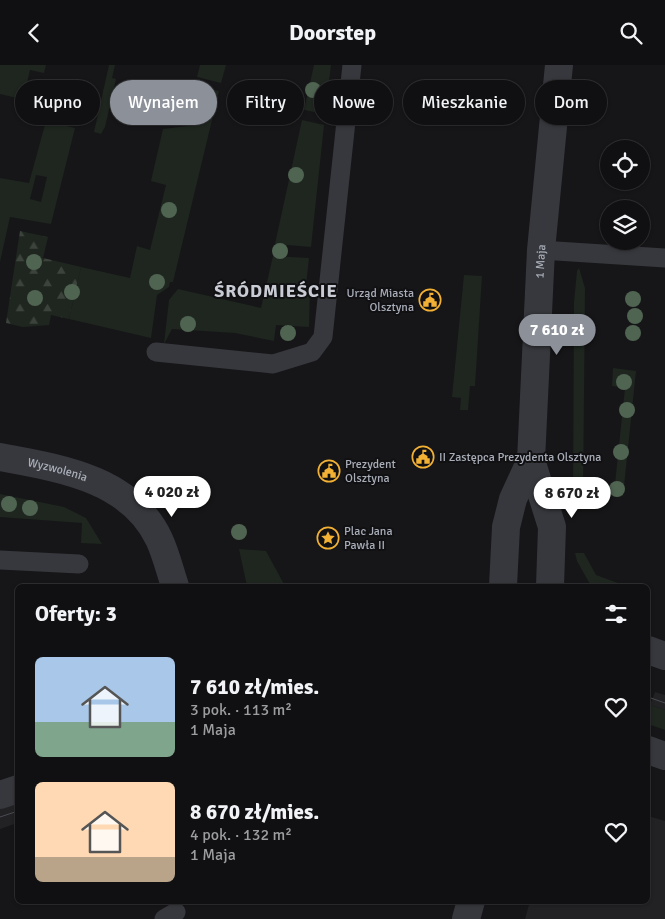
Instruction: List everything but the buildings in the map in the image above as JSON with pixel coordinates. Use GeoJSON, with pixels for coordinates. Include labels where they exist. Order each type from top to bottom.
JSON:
{"type":"FeatureCollection","features":[{"type":"Feature","properties":{"kind":"street","name":"1 Maja"},"geometry":{"type":"LineString","coordinates":[[550,584],[552,527],[531,460],[541,250],[558,65]]}},
{"type":"Feature","properties":{"kind":"street","name":"Wyzwolenia"},"geometry":{"type":"LineString","coordinates":[[0,457],[66,469],[113,489],[130,501],[148,520],[160,540],[174,584]]}},
{"type":"Feature","properties":{"kind":"street","name":"1 Maja"},"geometry":{"type":"LineString","coordinates":[[503,584],[506,527],[513,499],[531,460]]}},
{"type":"Feature","properties":{"kind":"street"},"geometry":{"type":"LineString","coordinates":[[650,651],[665,656]]}},
{"type":"Feature","properties":{"kind":"street"},"geometry":{"type":"LineString","coordinates":[[650,751],[665,755]]}},
{"type":"Feature","properties":{"kind":"street"},"geometry":{"type":"LineString","coordinates":[[0,795],[15,790]]}},
{"type":"Feature","properties":{"kind":"street"},"geometry":{"type":"LineString","coordinates":[[466,919],[470,904]]}},
{"type":"Feature","properties":{"kind":"lane"},"geometry":{"type":"LineString","coordinates":[[156,352],[273,363],[312,352],[324,337],[352,65]]}},
{"type":"Feature","properties":{"kind":"lane"},"geometry":{"type":"LineString","coordinates":[[541,250],[665,258]]}},
{"type":"Feature","properties":{"kind":"lane"},"geometry":{"type":"LineString","coordinates":[[0,560],[79,564]]}},
{"type":"Feature","properties":{"kind":"shaded area"},"geometry":{"type":"Polygon","coordinates":[[[655,692],[665,695],[665,710],[650,705],[655,692]]]}},
{"type":"Feature","properties":{"kind":"shaded area"},"geometry":{"type":"Polygon","coordinates":[[[15,799],[15,824],[0,829],[0,804],[15,799]]]}},
{"type":"Feature","properties":{"kind":"shaded area"},"geometry":{"type":"Polygon","coordinates":[[[650,817],[665,821],[665,919],[525,919],[529,904],[650,904],[650,817]]]}},
{"type":"Feature","properties":{"kind":"green space"},"geometry":{"type":"Polygon","coordinates":[[[0,65],[46,65],[44,73],[30,70],[28,80],[15,80],[15,98],[0,94],[0,65]]]}},
{"type":"Feature","properties":{"kind":"green space"},"geometry":{"type":"Polygon","coordinates":[[[109,65],[115,65],[112,78],[116,79],[110,80],[110,105],[105,127],[101,134],[94,132],[96,125],[100,125],[100,105],[109,65]]]}},
{"type":"Feature","properties":{"kind":"green space"},"geometry":{"type":"Polygon","coordinates":[[[200,65],[226,65],[221,83],[217,82],[217,80],[197,77],[200,65]]]}},
{"type":"Feature","properties":{"kind":"green space"},"geometry":{"type":"Polygon","coordinates":[[[314,65],[331,65],[329,80],[314,80],[314,112],[304,110],[314,65]]]}},
{"type":"Feature","properties":{"kind":"green space"},"geometry":{"type":"Polygon","coordinates":[[[304,120],[314,123],[314,125],[324,125],[311,247],[275,244],[301,125],[304,125],[304,120]]]}},
{"type":"Feature","properties":{"kind":"green space"},"geometry":{"type":"Polygon","coordinates":[[[45,125],[63,125],[75,128],[51,224],[10,217],[0,262],[0,178],[29,183],[45,125]],[[36,175],[30,199],[41,202],[47,177],[36,175]]]}},
{"type":"Feature","properties":{"kind":"green space"},"geometry":{"type":"Polygon","coordinates":[[[211,125],[173,282],[170,282],[169,287],[157,295],[151,338],[69,319],[81,267],[130,278],[137,246],[150,250],[166,185],[151,181],[163,129],[211,125]]]}},
{"type":"Feature","properties":{"kind":"green space"},"geometry":{"type":"Polygon","coordinates":[[[20,231],[48,237],[43,258],[81,267],[69,319],[51,315],[49,325],[23,327],[6,323],[20,231]]]}},
{"type":"Feature","properties":{"kind":"green space"},"geometry":{"type":"Polygon","coordinates":[[[273,256],[309,258],[306,285],[310,286],[309,327],[276,325],[274,341],[235,333],[172,329],[164,344],[169,300],[178,289],[261,308],[273,256]]]}},
{"type":"Feature","properties":{"kind":"green space"},"geometry":{"type":"Polygon","coordinates":[[[579,268],[585,288],[583,499],[573,507],[574,302],[577,271],[579,268]]]}},
{"type":"Feature","properties":{"kind":"green space"},"geometry":{"type":"Polygon","coordinates":[[[464,275],[482,276],[475,386],[470,386],[468,410],[460,410],[461,398],[452,397],[464,275]]]}},
{"type":"Feature","properties":{"kind":"green space"},"geometry":{"type":"Polygon","coordinates":[[[613,368],[636,371],[623,496],[604,495],[604,485],[615,484],[625,388],[612,386],[613,368]]]}},
{"type":"Feature","properties":{"kind":"green space"},"geometry":{"type":"Polygon","coordinates":[[[0,494],[64,507],[86,518],[102,544],[81,543],[82,523],[0,517],[0,494]]]}},
{"type":"Feature","properties":{"kind":"green space"},"geometry":{"type":"Polygon","coordinates":[[[239,549],[266,551],[284,584],[247,584],[239,549]]]}},
{"type":"Feature","properties":{"kind":"green space"},"geometry":{"type":"Polygon","coordinates":[[[575,553],[584,553],[596,575],[621,584],[590,584],[577,561],[575,553]]]}},
{"type":"Feature","properties":{"kind":"green space"},"geometry":{"type":"Polygon","coordinates":[[[650,705],[665,710],[665,730],[650,725],[650,705]]]}},
{"type":"Feature","properties":{"kind":"tram line"},"geometry":{"type":"LineString","coordinates":[[650,698],[665,703]]}},
{"type":"Feature","properties":{"kind":"tram line"},"geometry":{"type":"LineString","coordinates":[[0,817],[15,812]]}},
{"type":"Feature","properties":{"kind":"place","name":"Urząd Miasta Olsztyna"},"geometry":{"type":"Point","coordinates":[430,300]}},
{"type":"Feature","properties":{"kind":"place","name":"II Zastępca Prezydenta Olsztyna"},"geometry":{"type":"Point","coordinates":[423,457]}},
{"type":"Feature","properties":{"kind":"place","name":"Prezydent Olsztyna"},"geometry":{"type":"Point","coordinates":[329,471]}},
{"type":"Feature","properties":{"kind":"place","name":"Plac Jana Pawła II"},"geometry":{"type":"Point","coordinates":[328,538]}},
{"type":"Feature","properties":{"kind":"district","name":"ŚRÓDMIEŚCIE"},"geometry":{"type":"Point","coordinates":[276,291]}}]}
